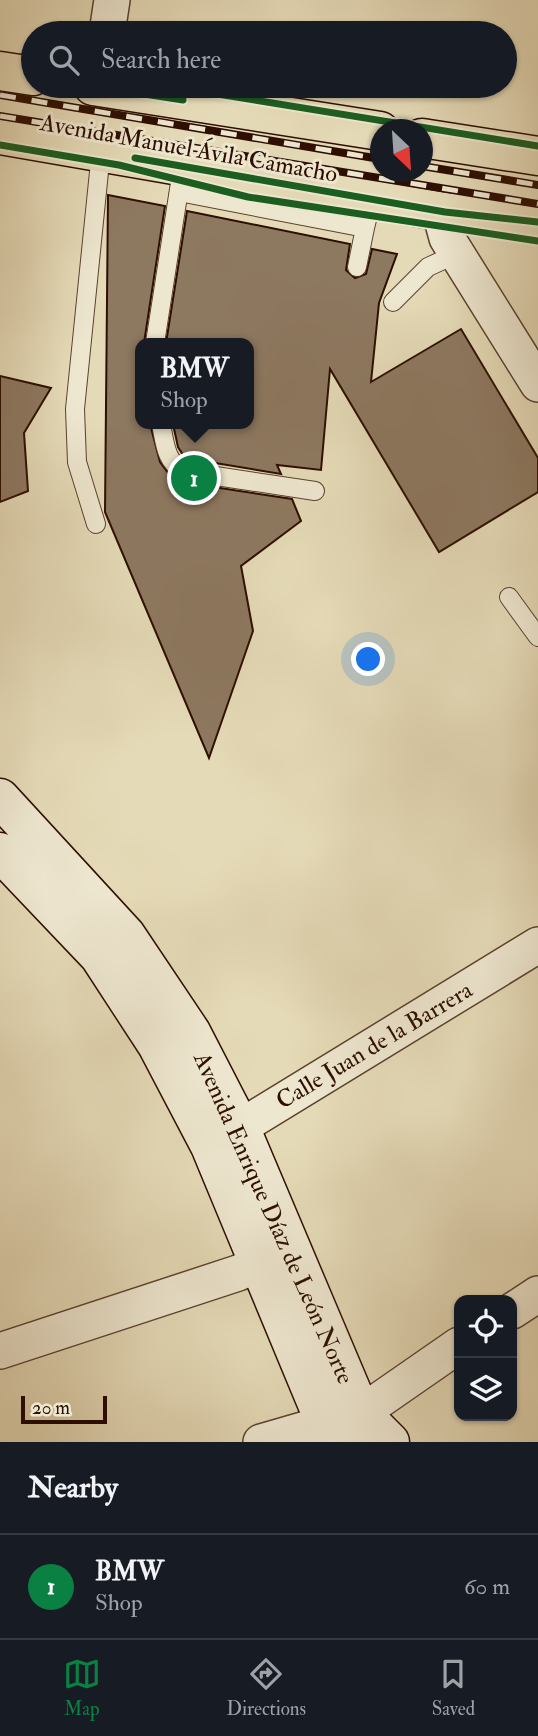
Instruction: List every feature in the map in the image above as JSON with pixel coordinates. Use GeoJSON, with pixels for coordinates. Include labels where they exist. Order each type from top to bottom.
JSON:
{"type":"FeatureCollection","features":[{"type":"Feature","properties":{"kind":"main road","name":"Avenida Manuel Ávila Camacho"},"geometry":{"type":"LineString","coordinates":[[0,71],[21,74]]}},
{"type":"Feature","properties":{"kind":"main road","name":"Avenida Manuel Ávila Camacho"},"geometry":{"type":"LineString","coordinates":[[173,98],[370,129]]}},
{"type":"Feature","properties":{"kind":"main road","name":"Avenida Manuel Ávila Camacho"},"geometry":{"type":"LineString","coordinates":[[0,135],[101,152],[181,179],[369,213],[445,212],[538,222]]}},
{"type":"Feature","properties":{"kind":"main road"},"geometry":{"type":"LineString","coordinates":[[433,140],[538,156]]}},
{"type":"Feature","properties":{"kind":"main road","name":"Avenida Enrique Díaz de León Norte"},"geometry":{"type":"LineString","coordinates":[[0,798],[126,935],[191,1032],[225,1137],[344,1426],[390,1442]]}},
{"type":"Feature","properties":{"kind":"main road","name":"Avenida Enrique Díaz de León Norte"},"geometry":{"type":"LineString","coordinates":[[1,873],[99,956],[157,1045],[225,1137]]}},
{"type":"Feature","properties":{"kind":"street"},"geometry":{"type":"LineString","coordinates":[[109,21],[112,0]]}},
{"type":"Feature","properties":{"kind":"street"},"geometry":{"type":"LineString","coordinates":[[445,212],[444,227],[456,254],[538,384]]}},
{"type":"Feature","properties":{"kind":"street","name":"Calle Juan de la Barrera"},"geometry":{"type":"LineString","coordinates":[[225,1137],[538,944]]}},
{"type":"Feature","properties":{"kind":"street"},"geometry":{"type":"LineString","coordinates":[[0,1351],[274,1258]]}},
{"type":"Feature","properties":{"kind":"street"},"geometry":{"type":"LineString","coordinates":[[261,1442],[344,1426],[454,1349]]}},
{"type":"Feature","properties":{"kind":"lane"},"geometry":{"type":"LineString","coordinates":[[96,524],[77,462],[75,409],[101,152]]}},
{"type":"Feature","properties":{"kind":"lane"},"geometry":{"type":"LineString","coordinates":[[156,338],[181,179]]}},
{"type":"Feature","properties":{"kind":"lane"},"geometry":{"type":"LineString","coordinates":[[356,267],[369,213]]}},
{"type":"Feature","properties":{"kind":"lane"},"geometry":{"type":"LineString","coordinates":[[393,302],[428,267],[456,254]]}},
{"type":"Feature","properties":{"kind":"lane"},"geometry":{"type":"LineString","coordinates":[[163,429],[167,455],[174,466],[183,471],[315,491]]}},
{"type":"Feature","properties":{"kind":"lane"},"geometry":{"type":"LineString","coordinates":[[509,597],[538,637]]}},
{"type":"Feature","properties":{"kind":"building"},"geometry":{"type":"Polygon","coordinates":[[[108,195],[165,206],[145,338],[135,338],[135,429],[151,429],[160,462],[169,474],[181,482],[292,499],[301,521],[241,566],[253,631],[209,758],[105,512],[108,195]]]}},
{"type":"Feature","properties":{"kind":"building"},"geometry":{"type":"Polygon","coordinates":[[[187,211],[350,244],[346,270],[355,278],[366,274],[372,249],[397,254],[379,303],[371,382],[461,329],[538,458],[538,492],[439,552],[330,369],[321,470],[277,465],[281,474],[185,458],[178,447],[174,429],[254,429],[254,338],[167,338],[187,211]]]}},
{"type":"Feature","properties":{"kind":"building"},"geometry":{"type":"Polygon","coordinates":[[[0,376],[51,388],[24,433],[28,491],[0,502],[0,376]]]}},
{"type":"Feature","properties":{"kind":"railway"},"geometry":{"type":"LineString","coordinates":[[0,95],[370,157]]}},
{"type":"Feature","properties":{"kind":"railway"},"geometry":{"type":"LineString","coordinates":[[0,116],[538,204]]}},
{"type":"Feature","properties":{"kind":"railway"},"geometry":{"type":"LineString","coordinates":[[433,168],[538,185]]}},
{"type":"Feature","properties":{"kind":"cycle path"},"geometry":{"type":"LineString","coordinates":[[170,98],[183,100]]}},
{"type":"Feature","properties":{"kind":"cycle path"},"geometry":{"type":"LineString","coordinates":[[242,98],[538,146]]}},
{"type":"Feature","properties":{"kind":"cycle path"},"geometry":{"type":"LineString","coordinates":[[0,145],[119,165],[248,197],[538,241]]}},
{"type":"Feature","properties":{"kind":"cycle path"},"geometry":{"type":"LineString","coordinates":[[135,158],[445,212],[538,222]]}},
{"type":"Feature","properties":{"kind":"place","name":"BMW"},"geometry":{"type":"Point","coordinates":[194,478]}}]}
